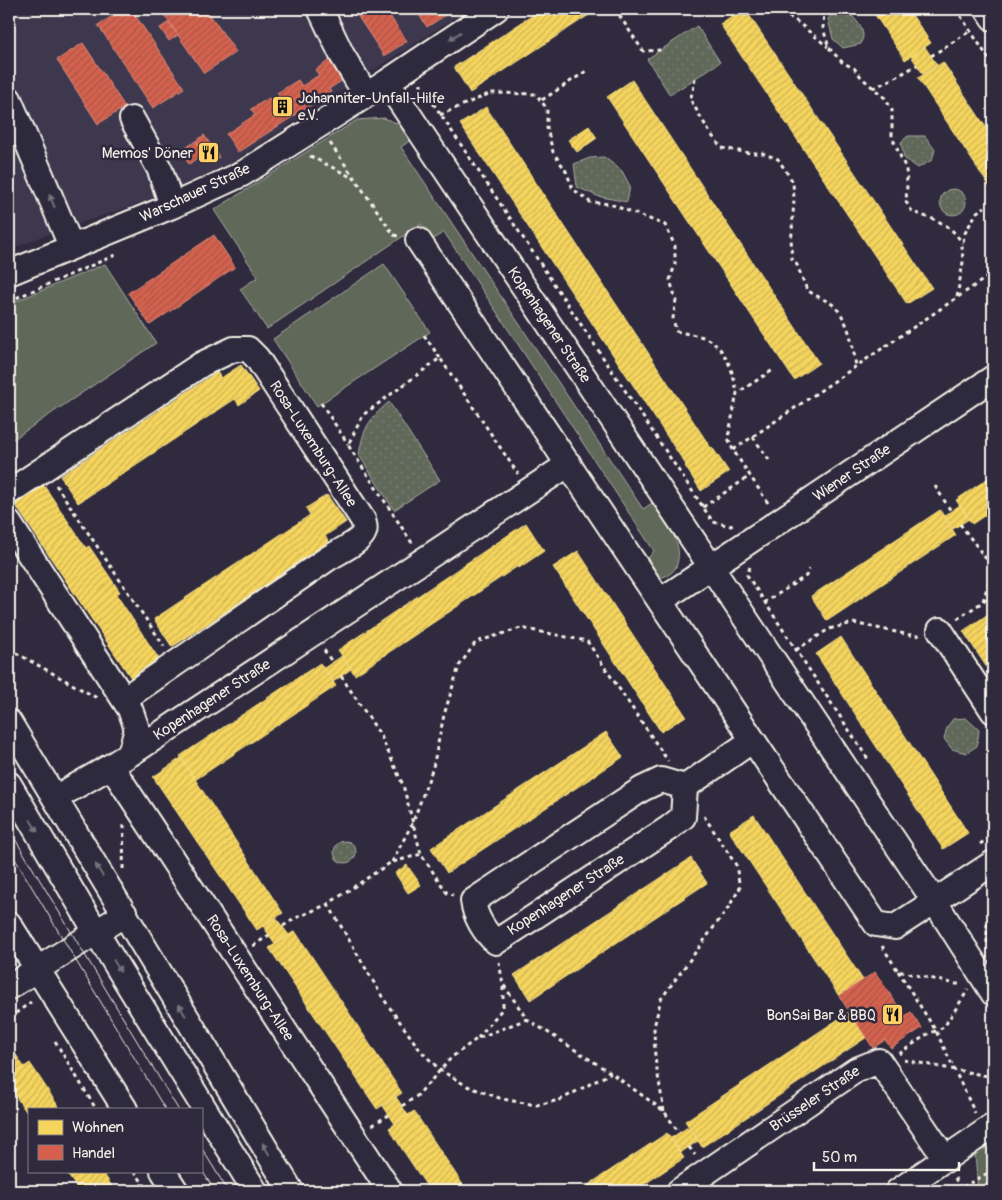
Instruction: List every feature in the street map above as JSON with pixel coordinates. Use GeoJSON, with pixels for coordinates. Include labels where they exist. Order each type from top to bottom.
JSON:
{"type":"FeatureCollection","features":[{"type":"Feature","properties":{"kind":"street"},"geometry":{"type":"LineString","coordinates":[[320,9],[342,55],[366,95]]}},
{"type":"Feature","properties":{"kind":"street","name":"Warschauer Straße"},"geometry":{"type":"LineString","coordinates":[[9,273],[172,206],[242,174],[387,82],[496,9]]}},
{"type":"Feature","properties":{"kind":"street"},"geometry":{"type":"LineString","coordinates":[[987,9],[993,18]]}},
{"type":"Feature","properties":{"kind":"street","name":"Kopenhagener Straße"},"geometry":{"type":"LineString","coordinates":[[387,82],[935,902],[982,982]]}},
{"type":"Feature","properties":{"kind":"street"},"geometry":{"type":"LineString","coordinates":[[9,99],[71,246]]}},
{"type":"Feature","properties":{"kind":"street"},"geometry":{"type":"LineString","coordinates":[[132,119],[160,170],[172,206]]}},
{"type":"Feature","properties":{"kind":"street"},"geometry":{"type":"LineString","coordinates":[[418,240],[876,924],[895,927],[993,863]]}},
{"type":"Feature","properties":{"kind":"street","name":"Rosa-Luxemburg-Allee"},"geometry":{"type":"LineString","coordinates":[[9,492],[202,364],[234,349],[248,349],[257,358],[363,520],[364,534],[176,663],[127,704]]}},
{"type":"Feature","properties":{"kind":"street","name":"Wiener Straße"},"geometry":{"type":"LineString","coordinates":[[711,567],[993,378]]}},
{"type":"Feature","properties":{"kind":"street","name":"Kopenhagener Straße"},"geometry":{"type":"LineString","coordinates":[[120,760],[569,464]]}},
{"type":"Feature","properties":{"kind":"street"},"geometry":{"type":"LineString","coordinates":[[9,523],[127,704],[137,728],[120,760],[55,798]]}},
{"type":"Feature","properties":{"kind":"street"},"geometry":{"type":"LineString","coordinates":[[660,601],[711,567]]}},
{"type":"Feature","properties":{"kind":"street"},"geometry":{"type":"LineString","coordinates":[[940,630],[993,711]]}},
{"type":"Feature","properties":{"kind":"street"},"geometry":{"type":"LineString","coordinates":[[9,722],[291,1191]]}},
{"type":"Feature","properties":{"kind":"street"},"geometry":{"type":"LineString","coordinates":[[473,901],[642,789],[661,780],[685,787],[753,740]]}},
{"type":"Feature","properties":{"kind":"street","name":"Rosa-Luxemburg-Allee"},"geometry":{"type":"LineString","coordinates":[[120,760],[390,1191]]}},
{"type":"Feature","properties":{"kind":"street"},"geometry":{"type":"LineString","coordinates":[[9,784],[96,932],[255,1191]]}},
{"type":"Feature","properties":{"kind":"street","name":"Kopenhagener Straße"},"geometry":{"type":"LineString","coordinates":[[473,901],[474,911],[488,935],[496,942],[683,817],[685,787]]}},
{"type":"Feature","properties":{"kind":"street"},"geometry":{"type":"LineString","coordinates":[[9,986],[125,914]]}},
{"type":"Feature","properties":{"kind":"street"},"geometry":{"type":"LineString","coordinates":[[9,924],[124,1108]]}},
{"type":"Feature","properties":{"kind":"street","name":"Brüsseler Straße"},"geometry":{"type":"LineString","coordinates":[[679,1191],[856,1070],[886,1060],[946,1160]]}},
{"type":"Feature","properties":{"kind":"street"},"geometry":{"type":"LineString","coordinates":[[898,1191],[989,1129]]}},
{"type":"Feature","properties":{"kind":"street"},"geometry":{"type":"LineString","coordinates":[[164,1172],[176,1191]]}},
{"type":"Feature","properties":{"kind":"path"},"geometry":{"type":"LineString","coordinates":[[614,9],[643,51],[661,50]]}},
{"type":"Feature","properties":{"kind":"path"},"geometry":{"type":"LineString","coordinates":[[774,9],[795,20],[829,48],[843,63],[854,68],[884,98],[892,110],[892,137],[906,169],[906,202],[911,210],[950,228],[963,242]]}},
{"type":"Feature","properties":{"kind":"path"},"geometry":{"type":"LineString","coordinates":[[824,9],[823,28],[829,48]]}},
{"type":"Feature","properties":{"kind":"path"},"geometry":{"type":"LineString","coordinates":[[956,9],[993,66]]}},
{"type":"Feature","properties":{"kind":"path"},"geometry":{"type":"LineString","coordinates":[[931,56],[971,31]]}},
{"type":"Feature","properties":{"kind":"path"},"geometry":{"type":"LineString","coordinates":[[873,88],[917,65]]}},
{"type":"Feature","properties":{"kind":"path"},"geometry":{"type":"LineString","coordinates":[[542,100],[588,70]]}},
{"type":"Feature","properties":{"kind":"path"},"geometry":{"type":"LineString","coordinates":[[423,76],[420,85],[703,507],[714,522],[731,526],[738,521]]}},
{"type":"Feature","properties":{"kind":"path"},"geometry":{"type":"LineString","coordinates":[[695,78],[690,99],[710,133],[722,148],[762,153],[778,160],[793,182],[792,259],[798,266],[807,290],[830,302],[838,310],[853,344],[856,367]]}},
{"type":"Feature","properties":{"kind":"path"},"geometry":{"type":"LineString","coordinates":[[440,115],[491,93],[536,94],[547,109],[547,128],[553,152],[566,171],[573,189],[590,202],[610,204],[664,225],[675,246],[676,264],[670,280],[676,300],[673,318],[676,331],[702,336],[724,352],[735,378],[738,393],[728,438],[733,450],[768,504],[761,508]]}},
{"type":"Feature","properties":{"kind":"path"},"geometry":{"type":"LineString","coordinates":[[326,136],[353,179],[394,235],[418,240]]}},
{"type":"Feature","properties":{"kind":"path"},"geometry":{"type":"LineString","coordinates":[[302,152],[353,179]]}},
{"type":"Feature","properties":{"kind":"path"},"geometry":{"type":"LineString","coordinates":[[957,298],[963,262],[965,233],[977,212],[985,207]]}},
{"type":"Feature","properties":{"kind":"path"},"geometry":{"type":"LineString","coordinates":[[733,450],[993,273]]}},
{"type":"Feature","properties":{"kind":"path"},"geometry":{"type":"LineString","coordinates":[[424,335],[529,491]]}},
{"type":"Feature","properties":{"kind":"path"},"geometry":{"type":"LineString","coordinates":[[348,445],[363,415],[440,358]]}},
{"type":"Feature","properties":{"kind":"path"},"geometry":{"type":"LineString","coordinates":[[738,393],[773,370]]}},
{"type":"Feature","properties":{"kind":"path"},"geometry":{"type":"LineString","coordinates":[[321,403],[424,561]]}},
{"type":"Feature","properties":{"kind":"path"},"geometry":{"type":"LineString","coordinates":[[753,437],[769,460]]}},
{"type":"Feature","properties":{"kind":"path"},"geometry":{"type":"LineString","coordinates":[[44,468],[176,663]]}},
{"type":"Feature","properties":{"kind":"path"},"geometry":{"type":"LineString","coordinates":[[703,507],[750,476]]}},
{"type":"Feature","properties":{"kind":"path"},"geometry":{"type":"LineString","coordinates":[[935,486],[951,511]]}},
{"type":"Feature","properties":{"kind":"path"},"geometry":{"type":"LineString","coordinates":[[960,524],[993,568],[982,602]]}},
{"type":"Feature","properties":{"kind":"path"},"geometry":{"type":"LineString","coordinates":[[753,560],[746,575],[871,764]]}},
{"type":"Feature","properties":{"kind":"path"},"geometry":{"type":"LineString","coordinates":[[764,603],[806,576],[809,569]]}},
{"type":"Feature","properties":{"kind":"path"},"geometry":{"type":"LineString","coordinates":[[796,650],[829,629],[853,623],[915,636],[940,630],[993,595]]}},
{"type":"Feature","properties":{"kind":"path"},"geometry":{"type":"LineString","coordinates":[[392,862],[413,822],[432,767],[444,715],[459,666],[476,642],[521,628],[587,641],[736,865],[740,888],[728,908],[661,999],[654,1027],[655,1058],[664,1111]]}},
{"type":"Feature","properties":{"kind":"path"},"geometry":{"type":"LineString","coordinates":[[9,649],[111,706],[127,704]]}},
{"type":"Feature","properties":{"kind":"path"},"geometry":{"type":"LineString","coordinates":[[342,676],[381,736],[403,785],[421,854],[447,893],[473,901]]}},
{"type":"Feature","properties":{"kind":"path"},"geometry":{"type":"LineString","coordinates":[[122,871],[124,824]]}},
{"type":"Feature","properties":{"kind":"path"},"geometry":{"type":"LineString","coordinates":[[283,926],[328,904],[392,862],[421,854]]}},
{"type":"Feature","properties":{"kind":"path"},"geometry":{"type":"LineString","coordinates":[[328,904],[383,998],[420,1050],[440,1070],[467,1086],[502,1100],[536,1105],[560,1100],[610,1073]]}},
{"type":"Feature","properties":{"kind":"path"},"geometry":{"type":"LineString","coordinates":[[876,924],[883,949],[936,1031],[989,1129]]}},
{"type":"Feature","properties":{"kind":"path"},"geometry":{"type":"LineString","coordinates":[[982,934],[987,941]]}},
{"type":"Feature","properties":{"kind":"path"},"geometry":{"type":"LineString","coordinates":[[478,1038],[502,1008],[503,984],[496,942]]}},
{"type":"Feature","properties":{"kind":"path"},"geometry":{"type":"LineString","coordinates":[[898,971],[956,984],[982,982]]}},
{"type":"Feature","properties":{"kind":"path"},"geometry":{"type":"LineString","coordinates":[[886,1060],[926,1035],[944,1027],[982,982]]}},
{"type":"Feature","properties":{"kind":"path"},"geometry":{"type":"LineString","coordinates":[[503,984],[526,1019],[610,1073],[664,1111],[679,1133]]}},
{"type":"Feature","properties":{"kind":"path"},"geometry":{"type":"LineString","coordinates":[[9,1018],[31,1002]]}},
{"type":"Feature","properties":{"kind":"path"},"geometry":{"type":"LineString","coordinates":[[402,1106],[417,1096],[452,1057],[478,1038],[526,1019]]}},
{"type":"Feature","properties":{"kind":"path"},"geometry":{"type":"LineString","coordinates":[[886,1060],[993,1077]]}},
{"type":"Feature","properties":{"kind":"path"},"geometry":{"type":"LineString","coordinates":[[956,1191],[993,1170]]}},
{"type":"Feature","properties":{"kind":"path"},"geometry":{"type":"LineString","coordinates":[[135,1172],[150,1191]]}},
{"type":"Feature","properties":{"kind":"path"},"geometry":{"type":"LineString","coordinates":[[134,1191],[143,1184]]}},
{"type":"Feature","properties":{"kind":"shaded area"},"geometry":{"type":"Polygon","coordinates":[[[9,9],[468,9],[231,163],[149,200],[43,236],[9,250],[9,9]]]}},
{"type":"Feature","properties":{"kind":"green space"},"geometry":{"type":"Polygon","coordinates":[[[836,9],[850,14],[858,22],[863,37],[861,44],[843,48],[833,39],[828,19],[836,9]]]}},
{"type":"Feature","properties":{"kind":"green space"},"geometry":{"type":"Polygon","coordinates":[[[697,26],[720,62],[670,95],[647,59],[697,26]]]}},
{"type":"Feature","properties":{"kind":"green space"},"geometry":{"type":"Polygon","coordinates":[[[384,118],[399,124],[411,140],[401,147],[643,509],[652,503],[667,524],[678,547],[677,564],[670,574],[659,578],[652,575],[644,563],[654,551],[444,232],[432,240],[421,224],[267,329],[240,289],[258,277],[214,210],[357,120],[384,118]]]}},
{"type":"Feature","properties":{"kind":"green space"},"geometry":{"type":"Polygon","coordinates":[[[908,136],[925,136],[935,150],[932,160],[918,168],[904,158],[901,142],[908,136]]]}},
{"type":"Feature","properties":{"kind":"green space"},"geometry":{"type":"Polygon","coordinates":[[[604,157],[622,171],[630,186],[627,202],[597,196],[577,187],[574,164],[590,158],[604,157]]]}},
{"type":"Feature","properties":{"kind":"green space"},"geometry":{"type":"Polygon","coordinates":[[[953,189],[962,193],[966,202],[962,211],[953,215],[944,211],[940,202],[944,193],[953,189]]]}},
{"type":"Feature","properties":{"kind":"green space"},"geometry":{"type":"Polygon","coordinates":[[[105,264],[156,343],[9,442],[9,304],[105,264]]]}},
{"type":"Feature","properties":{"kind":"green space"},"geometry":{"type":"Polygon","coordinates":[[[384,264],[430,332],[317,406],[273,339],[384,264]]]}},
{"type":"Feature","properties":{"kind":"green space"},"geometry":{"type":"Polygon","coordinates":[[[389,402],[440,480],[394,510],[359,455],[362,438],[371,420],[389,402]]]}},
{"type":"Feature","properties":{"kind":"green space"},"geometry":{"type":"Polygon","coordinates":[[[966,718],[979,730],[977,746],[966,753],[952,749],[944,739],[947,727],[953,719],[966,718]]]}},
{"type":"Feature","properties":{"kind":"green space"},"geometry":{"type":"Polygon","coordinates":[[[345,841],[353,844],[356,852],[353,860],[345,863],[337,860],[334,852],[337,844],[345,841]]]}},
{"type":"Feature","properties":{"kind":"green space"},"geometry":{"type":"Polygon","coordinates":[[[993,1142],[993,1191],[978,1191],[975,1154],[993,1142]]]}},
{"type":"Feature","properties":{"kind":"building: Wohnen"},"geometry":{"type":"Polygon","coordinates":[[[542,9],[598,9],[470,93],[454,67],[542,9]]]}},
{"type":"Feature","properties":{"kind":"building: Wohnen"},"geometry":{"type":"Polygon","coordinates":[[[742,9],[745,9],[932,288],[907,304],[720,24],[742,9]]]}},
{"type":"Feature","properties":{"kind":"building: Wohnen"},"geometry":{"type":"Polygon","coordinates":[[[871,9],[908,9],[931,43],[905,60],[871,9]]]}},
{"type":"Feature","properties":{"kind":"building: Wohnen"},"geometry":{"type":"Polygon","coordinates":[[[925,47],[937,65],[923,74],[911,56],[925,47]]]}},
{"type":"Feature","properties":{"kind":"building: Wohnen"},"geometry":{"type":"Polygon","coordinates":[[[943,62],[993,138],[993,192],[918,78],[943,62]]]}},
{"type":"Feature","properties":{"kind":"building: Wohnen"},"geometry":{"type":"Polygon","coordinates":[[[632,80],[819,363],[794,380],[607,97],[632,80]]]}},
{"type":"Feature","properties":{"kind":"building: Wohnen"},"geometry":{"type":"Polygon","coordinates":[[[486,107],[711,448],[729,472],[701,491],[686,465],[460,124],[486,107]]]}},
{"type":"Feature","properties":{"kind":"building: Wohnen"},"geometry":{"type":"Polygon","coordinates":[[[589,126],[597,138],[577,152],[568,140],[589,126]]]}},
{"type":"Feature","properties":{"kind":"building: Wohnen"},"geometry":{"type":"Polygon","coordinates":[[[241,365],[259,391],[239,405],[235,399],[78,503],[60,476],[217,372],[221,378],[241,365]]]}},
{"type":"Feature","properties":{"kind":"building: Wohnen"},"geometry":{"type":"Polygon","coordinates":[[[993,475],[993,510],[972,524],[956,500],[993,475]]]}},
{"type":"Feature","properties":{"kind":"building: Wohnen"},"geometry":{"type":"Polygon","coordinates":[[[43,484],[86,548],[89,546],[120,592],[116,594],[159,659],[131,678],[14,503],[43,484]]]}},
{"type":"Feature","properties":{"kind":"building: Wohnen"},"geometry":{"type":"Polygon","coordinates":[[[327,495],[346,522],[325,536],[330,543],[172,647],[154,619],[310,515],[306,508],[327,495]]]}},
{"type":"Feature","properties":{"kind":"building: Wohnen"},"geometry":{"type":"Polygon","coordinates":[[[960,505],[969,519],[953,529],[944,516],[960,505]]]}},
{"type":"Feature","properties":{"kind":"building: Wohnen"},"geometry":{"type":"Polygon","coordinates":[[[940,510],[956,535],[827,621],[811,596],[940,510]]]}},
{"type":"Feature","properties":{"kind":"building: Wohnen"},"geometry":{"type":"Polygon","coordinates":[[[526,523],[544,551],[519,568],[518,566],[355,675],[338,650],[526,523]]]}},
{"type":"Feature","properties":{"kind":"building: Wohnen"},"geometry":{"type":"Polygon","coordinates":[[[578,551],[686,716],[661,732],[553,567],[578,551]]]}},
{"type":"Feature","properties":{"kind":"building: Wohnen"},"geometry":{"type":"Polygon","coordinates":[[[987,615],[993,624],[993,677],[963,631],[987,615]]]}},
{"type":"Feature","properties":{"kind":"building: Wohnen"},"geometry":{"type":"Polygon","coordinates":[[[841,637],[968,833],[943,849],[816,654],[841,637]]]}},
{"type":"Feature","properties":{"kind":"building: Wohnen"},"geometry":{"type":"Polygon","coordinates":[[[342,656],[351,669],[333,682],[324,668],[342,656]]]}},
{"type":"Feature","properties":{"kind":"building: Wohnen"},"geometry":{"type":"Polygon","coordinates":[[[320,663],[336,686],[195,780],[180,756],[320,663]]]}},
{"type":"Feature","properties":{"kind":"building: Wohnen"},"geometry":{"type":"Polygon","coordinates":[[[606,732],[623,757],[447,873],[431,848],[606,732]]]}},
{"type":"Feature","properties":{"kind":"building: Wohnen"},"geometry":{"type":"Polygon","coordinates":[[[181,758],[283,913],[257,930],[153,777],[181,758]]]}},
{"type":"Feature","properties":{"kind":"building: Wohnen"},"geometry":{"type":"Polygon","coordinates":[[[754,815],[863,980],[839,996],[729,831],[754,815]]]}},
{"type":"Feature","properties":{"kind":"building: Wohnen"},"geometry":{"type":"Polygon","coordinates":[[[691,858],[707,883],[530,1000],[514,975],[691,858]]]}},
{"type":"Feature","properties":{"kind":"building: Wohnen"},"geometry":{"type":"Polygon","coordinates":[[[407,865],[421,885],[408,893],[395,873],[407,865]]]}},
{"type":"Feature","properties":{"kind":"building: Wohnen"},"geometry":{"type":"Polygon","coordinates":[[[276,918],[289,935],[275,944],[263,926],[276,918]]]}},
{"type":"Feature","properties":{"kind":"building: Wohnen"},"geometry":{"type":"Polygon","coordinates":[[[295,931],[402,1093],[377,1109],[269,948],[295,931]]]}},
{"type":"Feature","properties":{"kind":"building: Wohnen"},"geometry":{"type":"Polygon","coordinates":[[[849,1012],[867,1037],[702,1147],[685,1121],[849,1012]]]}},
{"type":"Feature","properties":{"kind":"building: Wohnen"},"geometry":{"type":"Polygon","coordinates":[[[9,1044],[24,1067],[9,1077],[9,1044]]]}},
{"type":"Feature","properties":{"kind":"building: Wohnen"},"geometry":{"type":"Polygon","coordinates":[[[30,1063],[59,1108],[28,1108],[28,1114],[9,1086],[9,1077],[30,1063]]]}},
{"type":"Feature","properties":{"kind":"building: Wohnen"},"geometry":{"type":"Polygon","coordinates":[[[396,1097],[408,1115],[395,1124],[383,1106],[396,1097]]]}},
{"type":"Feature","properties":{"kind":"building: Wohnen"},"geometry":{"type":"Polygon","coordinates":[[[414,1111],[467,1191],[430,1191],[402,1149],[389,1128],[414,1111]]]}},
{"type":"Feature","properties":{"kind":"building: Wohnen"},"geometry":{"type":"Polygon","coordinates":[[[688,1127],[698,1141],[680,1153],[671,1138],[688,1127]]]}},
{"type":"Feature","properties":{"kind":"building: Wohnen"},"geometry":{"type":"Polygon","coordinates":[[[667,1133],[684,1158],[634,1191],[579,1191],[667,1133]]]}},
{"type":"Feature","properties":{"kind":"building: Wohnen"},"geometry":{"type":"Polygon","coordinates":[[[66,1172],[103,1172],[115,1191],[79,1191],[66,1172]]]}},
{"type":"Feature","properties":{"kind":"building: Handel"},"geometry":{"type":"Polygon","coordinates":[[[124,9],[131,9],[184,88],[153,108],[98,25],[124,9]]]}},
{"type":"Feature","properties":{"kind":"building: Handel"},"geometry":{"type":"Polygon","coordinates":[[[160,9],[206,9],[236,52],[204,73],[160,9]]]}},
{"type":"Feature","properties":{"kind":"building: Handel"},"geometry":{"type":"Polygon","coordinates":[[[353,9],[385,9],[407,41],[384,56],[353,9]]]}},
{"type":"Feature","properties":{"kind":"building: Handel"},"geometry":{"type":"Polygon","coordinates":[[[415,9],[455,9],[427,27],[415,9]]]}},
{"type":"Feature","properties":{"kind":"building: Handel"},"geometry":{"type":"Polygon","coordinates":[[[169,22],[178,35],[169,41],[160,28],[169,22]]]}},
{"type":"Feature","properties":{"kind":"building: Handel"},"geometry":{"type":"Polygon","coordinates":[[[83,43],[125,107],[98,124],[57,60],[83,43]]]}},
{"type":"Feature","properties":{"kind":"building: Handel","name":"Johanniter-Unfall-Hilfe e.V."},"geometry":{"type":"Polygon","coordinates":[[[333,58],[346,78],[329,89],[331,92],[238,152],[226,134],[255,115],[251,109],[269,98],[273,104],[281,99],[277,93],[298,80],[302,86],[319,75],[315,70],[333,58]]]}},
{"type":"Feature","properties":{"kind":"building: Handel"},"geometry":{"type":"Polygon","coordinates":[[[204,135],[219,157],[211,163],[196,141],[204,135]]]}},
{"type":"Feature","properties":{"kind":"building: Handel"},"geometry":{"type":"Polygon","coordinates":[[[196,141],[204,153],[189,164],[181,151],[196,141]]]}},
{"type":"Feature","properties":{"kind":"building: Handel"},"geometry":{"type":"Polygon","coordinates":[[[214,235],[235,267],[150,325],[128,293],[214,235]]]}},
{"type":"Feature","properties":{"kind":"building: Handel"},"geometry":{"type":"Polygon","coordinates":[[[875,972],[905,1016],[911,1012],[922,1028],[891,1048],[885,1040],[873,1048],[839,996],[875,972]]]}},
{"type":"Feature","properties":{"kind":"tram line"},"geometry":{"type":"LineString","coordinates":[[9,829],[177,1108]]}},
{"type":"Feature","properties":{"kind":"tram line"},"geometry":{"type":"LineString","coordinates":[[9,849],[164,1108]]}},
{"type":"Feature","properties":{"kind":"tram line"},"geometry":{"type":"LineString","coordinates":[[202,1149],[228,1191]]}},
{"type":"Feature","properties":{"kind":"tram line"},"geometry":{"type":"LineString","coordinates":[[202,1171],[215,1191]]}},
{"type":"Feature","properties":{"kind":"place","name":"Johanniter-Unfall-Hilfe e.V."},"geometry":{"type":"Point","coordinates":[282,107]}},
{"type":"Feature","properties":{"kind":"place","name":"Memos' Döner"},"geometry":{"type":"Point","coordinates":[209,153]}},
{"type":"Feature","properties":{"kind":"place","name":"BonSai Bar & BBQ"},"geometry":{"type":"Point","coordinates":[892,1015]}}]}
